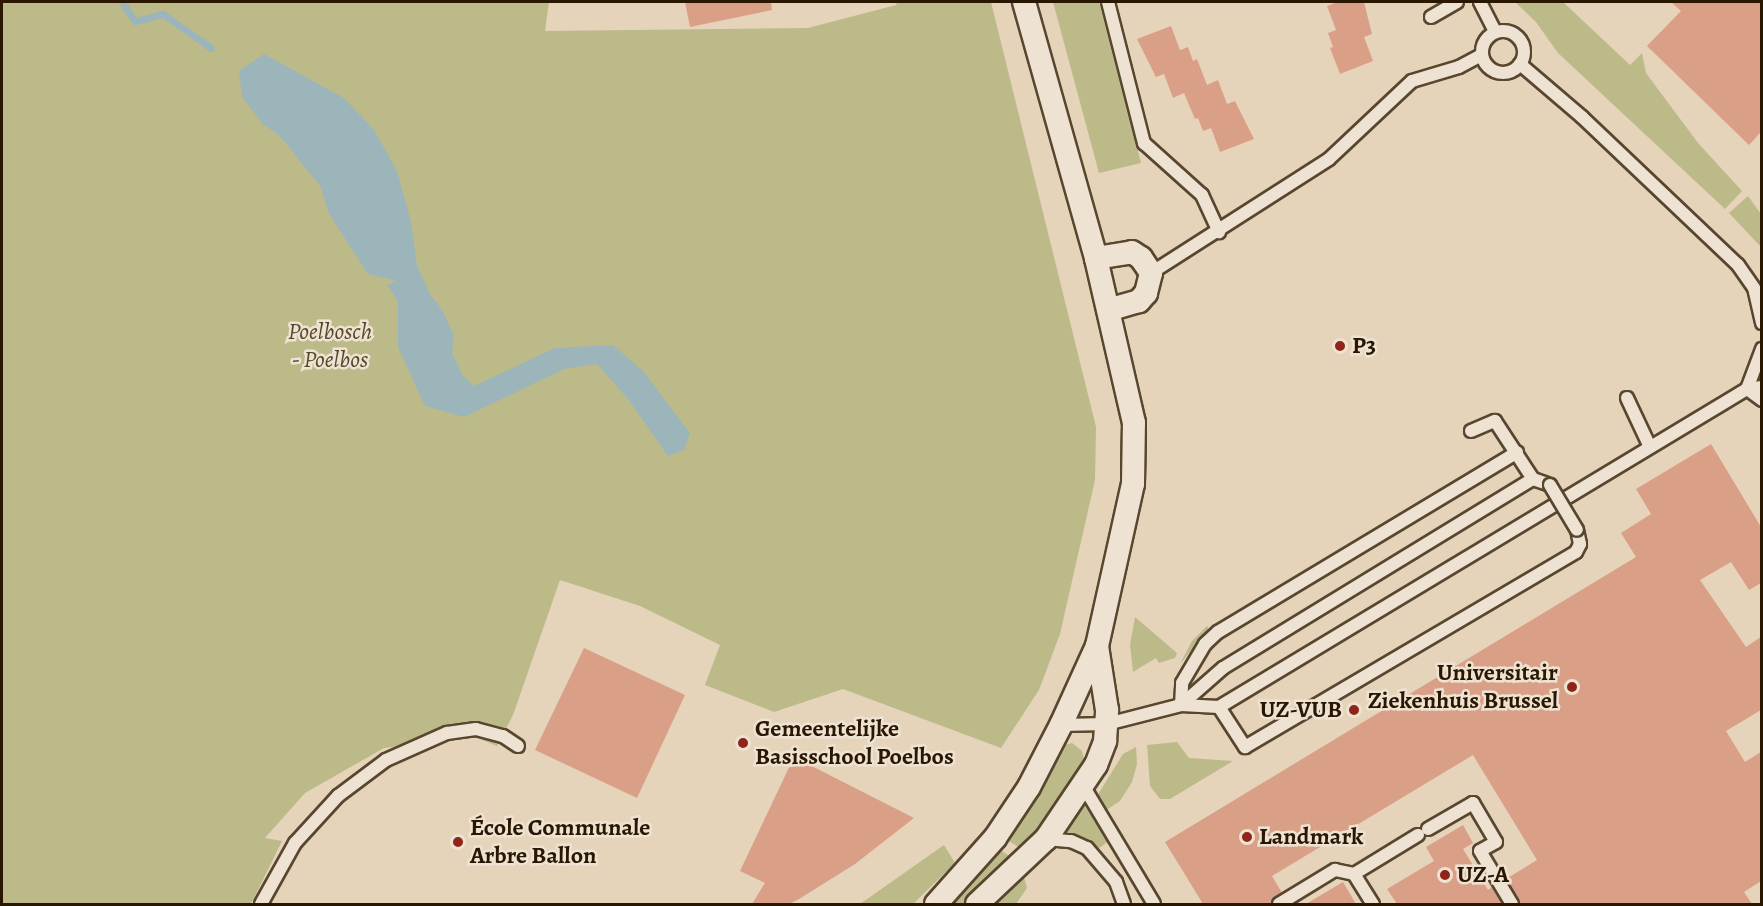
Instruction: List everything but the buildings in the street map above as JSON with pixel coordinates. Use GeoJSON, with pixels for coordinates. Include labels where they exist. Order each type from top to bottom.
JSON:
{"type":"FeatureCollection","features":[{"type":"Feature","properties":{"kind":"street"},"geometry":{"type":"LineString","coordinates":[[936,904],[995,838],[1029,788],[1061,725],[1097,646],[1133,484],[1134,423],[1096,258],[1024,2]]}},
{"type":"Feature","properties":{"kind":"street"},"geometry":{"type":"LineString","coordinates":[[1096,258],[1132,252],[1141,258],[1151,273],[1146,293],[1139,301],[1108,310]]}},
{"type":"Feature","properties":{"kind":"street"},"geometry":{"type":"LineString","coordinates":[[977,904],[1047,839],[1084,787],[1100,756],[1107,724],[1107,698],[1097,646]]}},
{"type":"Feature","properties":{"kind":"lane"},"geometry":{"type":"LineString","coordinates":[[1108,2],[1144,143],[1202,195],[1219,232]]}},
{"type":"Feature","properties":{"kind":"lane"},"geometry":{"type":"LineString","coordinates":[[1431,17],[1457,2]]}},
{"type":"Feature","properties":{"kind":"lane"},"geometry":{"type":"LineString","coordinates":[[1479,2],[1495,32]]}},
{"type":"Feature","properties":{"kind":"lane"},"geometry":{"type":"LineString","coordinates":[[1151,273],[1219,232],[1342,149],[1412,81],[1459,67],[1482,55],[1487,38],[1495,32],[1508,32],[1519,39],[1524,51],[1520,64],[1509,72],[1494,71],[1482,55]]}},
{"type":"Feature","properties":{"kind":"lane"},"geometry":{"type":"LineString","coordinates":[[1520,64],[1564,101],[1738,265],[1754,288],[1761,323]]}},
{"type":"Feature","properties":{"kind":"lane"},"geometry":{"type":"LineString","coordinates":[[1747,389],[1761,349]]}},
{"type":"Feature","properties":{"kind":"lane"},"geometry":{"type":"LineString","coordinates":[[1061,725],[1107,724],[1181,705],[1219,707],[1747,389],[1761,387]]}},
{"type":"Feature","properties":{"kind":"lane"},"geometry":{"type":"LineString","coordinates":[[1747,389],[1761,400]]}},
{"type":"Feature","properties":{"kind":"lane"},"geometry":{"type":"LineString","coordinates":[[1627,398],[1650,447]]}},
{"type":"Feature","properties":{"kind":"lane"},"geometry":{"type":"LineString","coordinates":[[1219,707],[1245,747],[1576,552],[1580,544],[1577,530],[1550,485],[1533,479],[1495,421],[1471,431]]}},
{"type":"Feature","properties":{"kind":"lane"},"geometry":{"type":"LineString","coordinates":[[1181,705],[1182,683],[1206,644],[1218,632],[1517,452]]}},
{"type":"Feature","properties":{"kind":"lane"},"geometry":{"type":"LineString","coordinates":[[1181,705],[1223,668],[1533,479]]}},
{"type":"Feature","properties":{"kind":"lane"},"geometry":{"type":"LineString","coordinates":[[261,904],[295,843],[338,796],[386,760],[447,733],[476,729],[503,736],[518,746]]}},
{"type":"Feature","properties":{"kind":"lane"},"geometry":{"type":"LineString","coordinates":[[1084,787],[1154,904]]}},
{"type":"Feature","properties":{"kind":"lane"},"geometry":{"type":"LineString","coordinates":[[1279,904],[1335,870],[1354,874],[1473,803],[1496,842],[1480,851],[1512,904]]}},
{"type":"Feature","properties":{"kind":"lane"},"geometry":{"type":"LineString","coordinates":[[1047,839],[1071,841],[1087,848],[1116,882],[1124,904]]}},
{"type":"Feature","properties":{"kind":"lane"},"geometry":{"type":"LineString","coordinates":[[1354,874],[1373,904]]}},
{"type":"Feature","properties":{"kind":"green space","name":"Poelbosch - Poelbos"},"geometry":{"type":"Polygon","coordinates":[[[2,2],[549,2],[545,31],[808,28],[896,5],[897,2],[991,2],[1096,427],[1095,480],[1060,634],[1039,690],[1001,748],[843,689],[774,712],[705,685],[720,645],[640,606],[560,580],[513,715],[497,746],[475,737],[384,748],[305,793],[265,838],[282,841],[251,904],[2,904],[2,2]]]}},
{"type":"Feature","properties":{"kind":"green space"},"geometry":{"type":"Polygon","coordinates":[[[1053,2],[1099,2],[1141,163],[1099,173],[1053,2]]]}},
{"type":"Feature","properties":{"kind":"green space"},"geometry":{"type":"Polygon","coordinates":[[[1515,2],[1563,2],[1630,65],[1642,53],[1646,73],[1698,143],[1742,191],[1725,209],[1558,53],[1536,22],[1515,2]]]}},
{"type":"Feature","properties":{"kind":"green space"},"geometry":{"type":"Polygon","coordinates":[[[1748,196],[1761,214],[1761,247],[1729,213],[1748,196]]]}},
{"type":"Feature","properties":{"kind":"green space"},"geometry":{"type":"Polygon","coordinates":[[[1404,525],[1406,529],[1250,621],[1249,619],[1404,525]]]}},
{"type":"Feature","properties":{"kind":"green space"},"geometry":{"type":"Polygon","coordinates":[[[1135,617],[1177,653],[1175,658],[1159,663],[1156,658],[1133,672],[1130,645],[1135,617]]]}},
{"type":"Feature","properties":{"kind":"green space"},"geometry":{"type":"Polygon","coordinates":[[[1207,626],[1209,629],[1180,664],[1192,641],[1207,626]]]}},
{"type":"Feature","properties":{"kind":"green space"},"geometry":{"type":"Polygon","coordinates":[[[1177,742],[1189,758],[1233,761],[1170,799],[1160,799],[1150,786],[1147,745],[1177,742]]]}},
{"type":"Feature","properties":{"kind":"green space"},"geometry":{"type":"Polygon","coordinates":[[[1072,743],[1082,751],[1085,764],[1025,851],[1004,838],[1061,746],[1072,743]]]}},
{"type":"Feature","properties":{"kind":"green space"},"geometry":{"type":"Polygon","coordinates":[[[1136,747],[1137,764],[1132,782],[1120,801],[1105,811],[1097,796],[1123,754],[1136,747]]]}},
{"type":"Feature","properties":{"kind":"green space"},"geometry":{"type":"Polygon","coordinates":[[[1084,805],[1109,841],[1099,848],[1066,831],[1084,805]]]}},
{"type":"Feature","properties":{"kind":"green space"},"geometry":{"type":"Polygon","coordinates":[[[944,845],[955,863],[913,904],[860,904],[944,845]]]}},
{"type":"Feature","properties":{"kind":"green space"},"geometry":{"type":"Polygon","coordinates":[[[997,848],[1016,860],[965,904],[946,904],[997,848]]]}},
{"type":"Feature","properties":{"kind":"green space"},"geometry":{"type":"Polygon","coordinates":[[[1023,874],[1027,888],[1016,904],[991,904],[1023,874]]]}},
{"type":"Feature","properties":{"kind":"water"},"geometry":{"type":"Polygon","coordinates":[[[264,54],[344,98],[374,130],[397,171],[411,222],[417,266],[430,294],[443,311],[454,336],[452,353],[463,376],[474,386],[555,348],[613,345],[643,371],[690,433],[684,450],[668,456],[628,399],[597,364],[564,369],[464,417],[425,406],[398,347],[398,301],[387,285],[397,281],[368,274],[328,212],[321,187],[279,135],[263,124],[242,97],[239,71],[264,54]]]}},
{"type":"Feature","properties":{"kind":"waterway"},"geometry":{"type":"LineString","coordinates":[[122,2],[135,21],[163,14],[211,48]]}},
{"type":"Feature","properties":{"kind":"place","name":"P3"},"geometry":{"type":"Point","coordinates":[1340,346]}},
{"type":"Feature","properties":{"kind":"place","name":"Universitair Ziekenhuis Brussel"},"geometry":{"type":"Point","coordinates":[1572,687]}},
{"type":"Feature","properties":{"kind":"place","name":"UZ-VUB"},"geometry":{"type":"Point","coordinates":[1354,710]}},
{"type":"Feature","properties":{"kind":"place","name":"Gemeentelijke Basisschool Poelbos"},"geometry":{"type":"Point","coordinates":[743,743]}},
{"type":"Feature","properties":{"kind":"place","name":"Landmark"},"geometry":{"type":"Point","coordinates":[1247,837]}},
{"type":"Feature","properties":{"kind":"place","name":"École Communale Arbre Ballon"},"geometry":{"type":"Point","coordinates":[458,842]}},
{"type":"Feature","properties":{"kind":"place","name":"UZ-A"},"geometry":{"type":"Point","coordinates":[1445,875]}}]}
